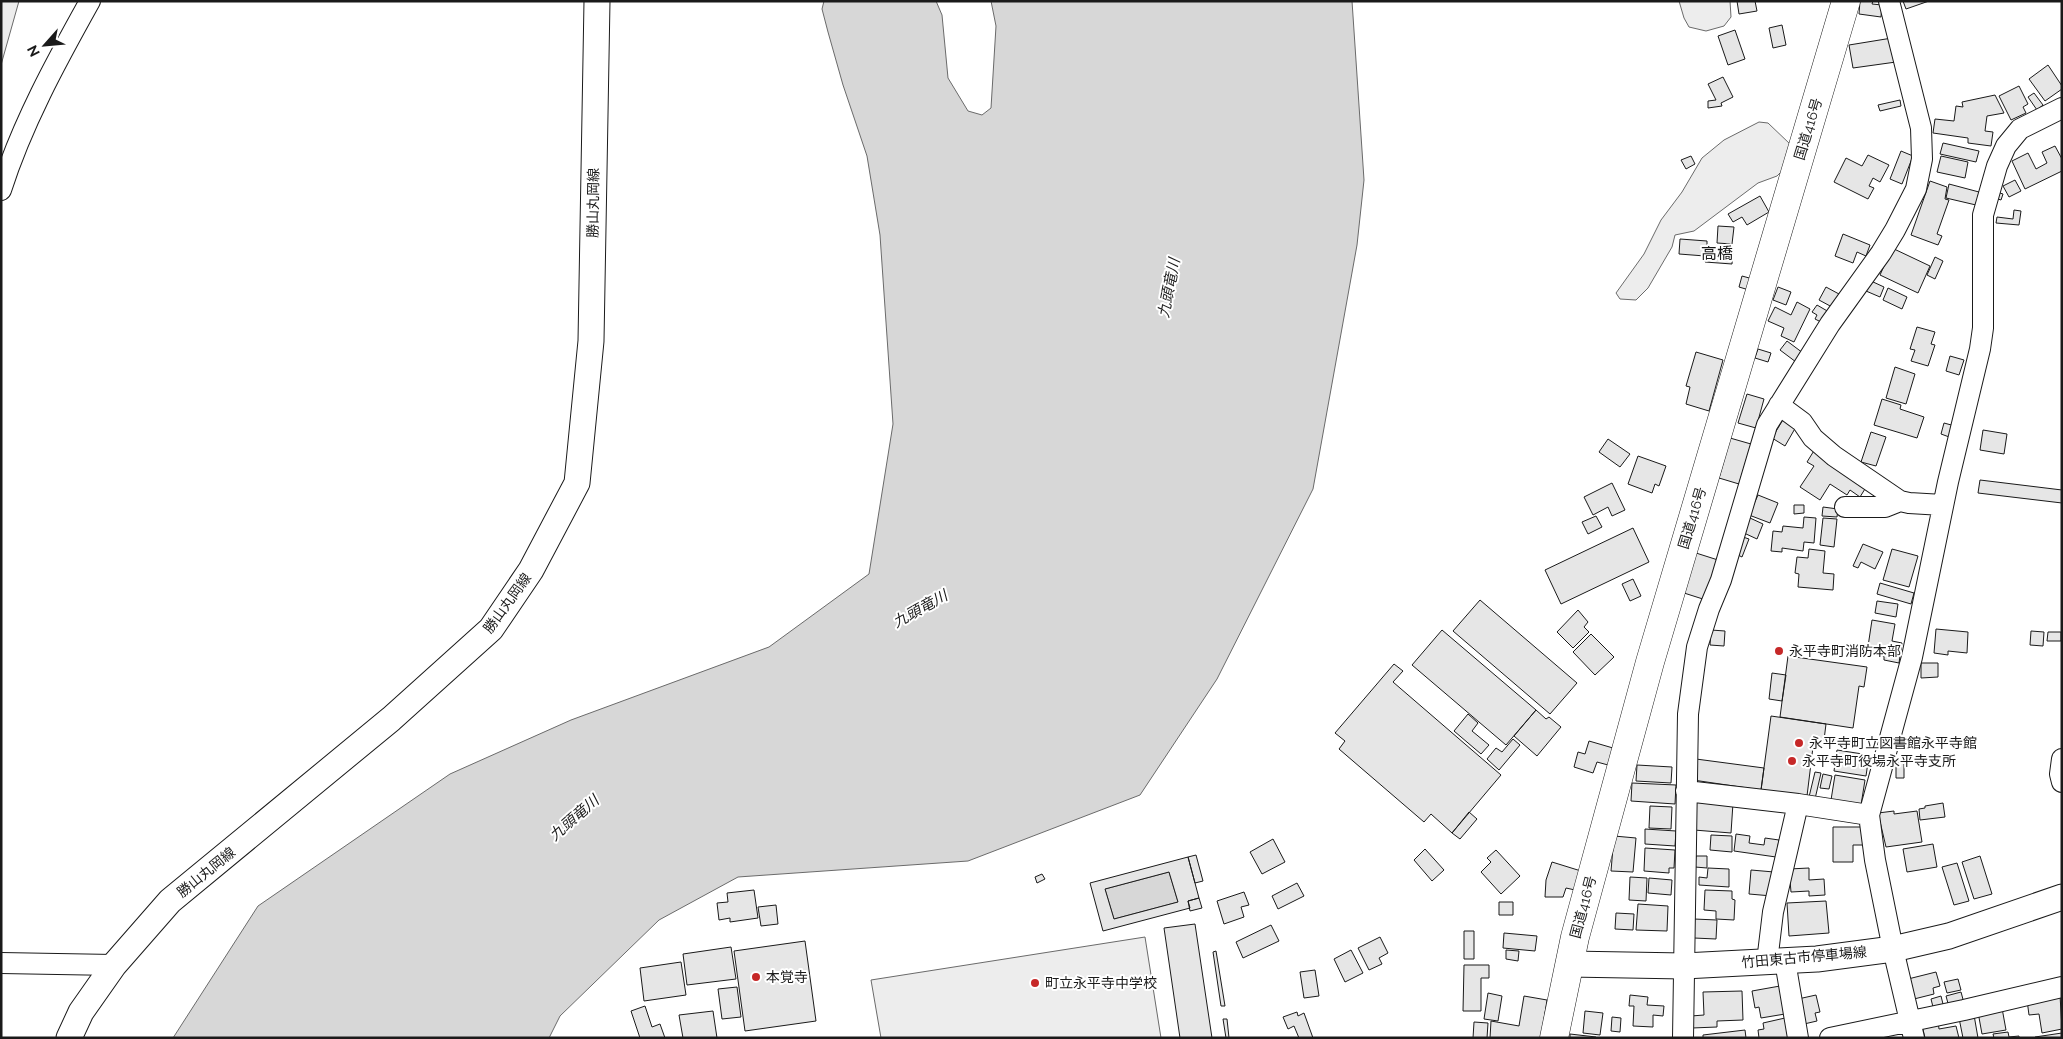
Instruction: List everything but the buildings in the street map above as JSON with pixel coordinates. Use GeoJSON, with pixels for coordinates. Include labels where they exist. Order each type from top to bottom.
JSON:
{"type":"FeatureCollection","features":[{"type":"Feature","properties":{"kind":"highway","name":"国道416号"},"geometry":{"type":"LineString","coordinates":[[1554,1038],[1569,964],[1650,662],[1846,1]]}},
{"type":"Feature","properties":{"kind":"main road","name":"勝山丸岡線"},"geometry":{"type":"LineString","coordinates":[[69,1038],[81,1012],[114,965],[170,902],[391,719],[491,629],[531,570],[577,483],[591,341],[597,1]]}},
{"type":"Feature","properties":{"kind":"main road","name":"竹田東古市停車場線"},"geometry":{"type":"LineString","coordinates":[[1569,964],[1684,966],[1817,959],[1893,949],[1949,936],[2062,897]]}},
{"type":"Feature","properties":{"kind":"street"},"geometry":{"type":"LineString","coordinates":[[1,190],[13,153],[68,40],[90,1]]}},
{"type":"Feature","properties":{"kind":"street"},"geometry":{"type":"LineString","coordinates":[[1683,1038],[1688,714],[1697,647],[1724,570],[1767,425],[1830,324],[1886,246],[1916,189],[1922,159],[1921,128],[1889,1]]}},
{"type":"Feature","properties":{"kind":"street"},"geometry":{"type":"LineString","coordinates":[[1912,1029],[1893,949],[1869,815],[1912,657],[1943,505],[1980,349],[1983,328],[1983,215],[1996,166],[2006,146],[2020,129],[2062,108]]}},
{"type":"Feature","properties":{"kind":"street"},"geometry":{"type":"LineString","coordinates":[[1779,405],[1802,422],[1813,438],[1834,456],[1900,501],[1943,505]]}},
{"type":"Feature","properties":{"kind":"street"},"geometry":{"type":"LineString","coordinates":[[1845,508],[1885,507],[1900,501]]}},
{"type":"Feature","properties":{"kind":"street"},"geometry":{"type":"LineString","coordinates":[[2062,758],[2060,774],[2062,782]]}},
{"type":"Feature","properties":{"kind":"street"},"geometry":{"type":"LineString","coordinates":[[1686,791],[1798,804],[1869,815]]}},
{"type":"Feature","properties":{"kind":"street"},"geometry":{"type":"LineString","coordinates":[[1798,804],[1773,912],[1776,961],[1798,1038]]}},
{"type":"Feature","properties":{"kind":"street"},"geometry":{"type":"LineString","coordinates":[[1,962],[114,965]]}},
{"type":"Feature","properties":{"kind":"street"},"geometry":{"type":"LineString","coordinates":[[1830,1038],[1912,1029],[2062,987]]}},
{"type":"Feature","properties":{"kind":"shaded area"},"geometry":{"type":"Polygon","coordinates":[[[1,1],[19,1],[1,65],[1,1]]]}},
{"type":"Feature","properties":{"kind":"shaded area"},"geometry":{"type":"Polygon","coordinates":[[[1679,1],[1730,1],[1731,17],[1724,26],[1706,31],[1689,27],[1679,1]]]}},
{"type":"Feature","properties":{"kind":"shaded area"},"geometry":{"type":"Polygon","coordinates":[[[1759,122],[1768,123],[1790,144],[1782,171],[1777,176],[1758,183],[1694,231],[1675,235],[1672,247],[1648,288],[1636,300],[1620,299],[1616,293],[1644,254],[1661,220],[1682,192],[1702,158],[1724,140],[1759,122]]]}},
{"type":"Feature","properties":{"kind":"shaded area"},"geometry":{"type":"Polygon","coordinates":[[[1145,937],[1161,1038],[881,1038],[871,980],[1145,937]]]}},
{"type":"Feature","properties":{"kind":"water","name":"九頭竜川"},"geometry":{"type":"Polygon","coordinates":[[[824,1],[936,1],[942,15],[948,78],[968,111],[982,115],[991,108],[996,26],[991,1],[1352,1],[1364,180],[1357,245],[1313,489],[1217,679],[1140,795],[968,861],[738,877],[659,920],[560,1016],[549,1038],[173,1038],[258,906],[450,774],[571,720],[769,647],[869,574],[893,424],[880,235],[867,156],[843,85],[828,32],[822,9],[824,1]]]}},
{"type":"Feature","properties":{"kind":"water"},"geometry":{"type":"Polygon","coordinates":[[[1169,872],[1178,902],[1114,919],[1105,889],[1169,872]]]}},
{"type":"Feature","properties":{"kind":"place","name":"永平寺町消防本部"},"geometry":{"type":"Point","coordinates":[1779,651]}},
{"type":"Feature","properties":{"kind":"place","name":"永平寺町立図書館永平寺館"},"geometry":{"type":"Point","coordinates":[1799,743]}},
{"type":"Feature","properties":{"kind":"place","name":"永平寺町役場永平寺支所"},"geometry":{"type":"Point","coordinates":[1792,761]}},
{"type":"Feature","properties":{"kind":"place","name":"本覚寺"},"geometry":{"type":"Point","coordinates":[756,977]}},
{"type":"Feature","properties":{"kind":"place","name":"町立永平寺中学校"},"geometry":{"type":"Point","coordinates":[1035,983]}},
{"type":"Feature","properties":{"kind":"district","name":"高橋"},"geometry":{"type":"Point","coordinates":[1717,253]}}]}
